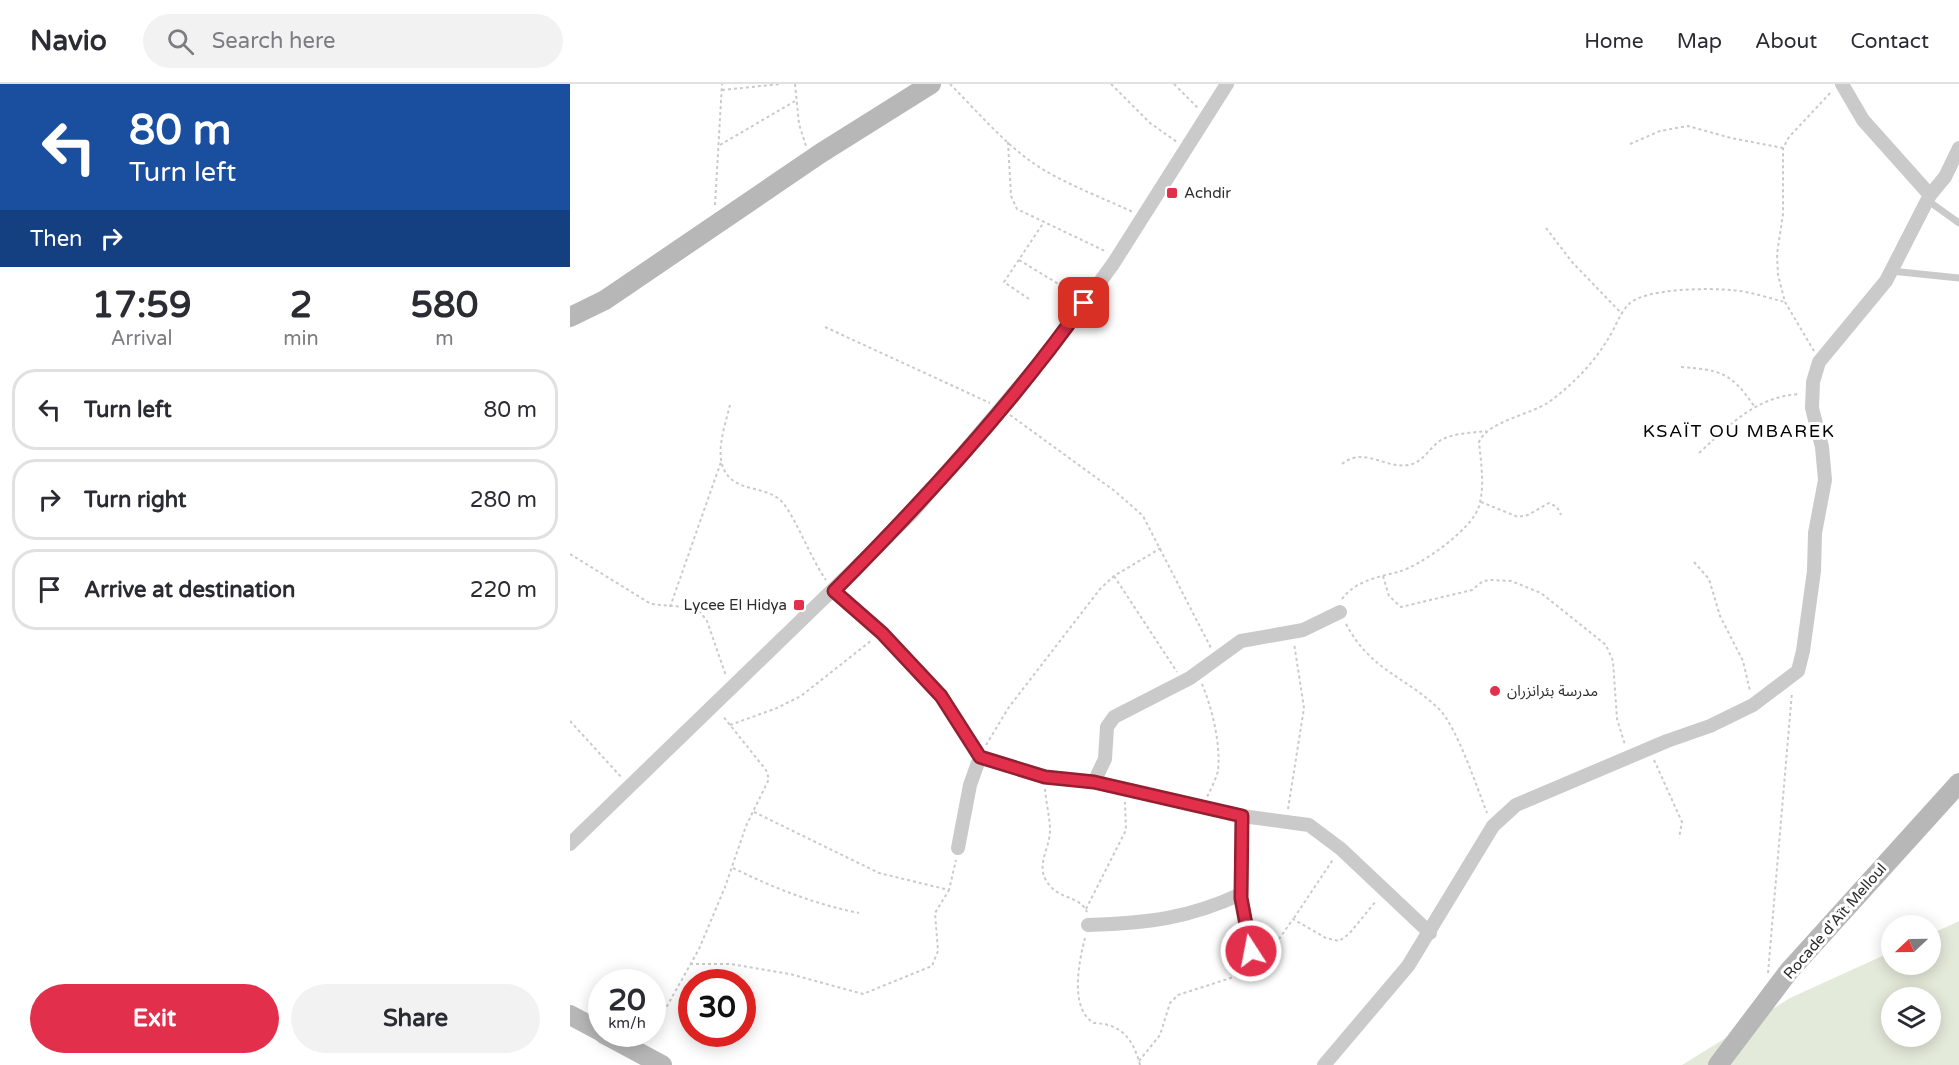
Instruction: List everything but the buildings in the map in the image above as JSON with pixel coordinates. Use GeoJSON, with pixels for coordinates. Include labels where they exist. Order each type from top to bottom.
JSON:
{"type":"FeatureCollection","features":[{"type":"Feature","properties":{"kind":"street"},"geometry":{"type":"LineString","coordinates":[[570,317],[605,300],[811,160],[931,84]]}},
{"type":"Feature","properties":{"kind":"street"},"geometry":{"type":"LineString","coordinates":[[570,844],[834,591],[912,513],[1002,409],[1050,350],[1118,257],[1227,84]]}},
{"type":"Feature","properties":{"kind":"street"},"geometry":{"type":"LineString","coordinates":[[1842,84],[1863,120],[1929,198]]}},
{"type":"Feature","properties":{"kind":"street"},"geometry":{"type":"LineString","coordinates":[[1324,1065],[1396,981],[1430,933],[1493,826],[1516,805],[1648,748],[1700,730],[1753,705],[1793,677],[1798,670],[1803,651],[1814,571],[1815,533],[1824,480],[1822,447],[1811,393],[1820,363],[1875,296],[1891,271],[1929,198],[1945,177],[1959,148]]}},
{"type":"Feature","properties":{"kind":"street"},"geometry":{"type":"LineString","coordinates":[[834,591],[882,633],[941,696],[980,757],[1045,777],[1094,782],[1242,816],[1309,825],[1341,849],[1430,933]]}},
{"type":"Feature","properties":{"kind":"street"},"geometry":{"type":"LineString","coordinates":[[1094,782],[1105,759],[1105,732],[1110,721],[1120,713],[1198,673],[1241,641],[1314,626],[1340,612]]}},
{"type":"Feature","properties":{"kind":"street"},"geometry":{"type":"LineString","coordinates":[[958,848],[970,785],[980,757]]}},
{"type":"Feature","properties":{"kind":"street","name":"Rocade d'Aït Melloul"},"geometry":{"type":"LineString","coordinates":[[1718,1065],[1845,907],[1959,783]]}},
{"type":"Feature","properties":{"kind":"street"},"geometry":{"type":"LineString","coordinates":[[1242,816],[1241,894],[1246,932],[1255,969]]}},
{"type":"Feature","properties":{"kind":"street"},"geometry":{"type":"LineString","coordinates":[[1088,926],[1160,922],[1196,912],[1241,894]]}},
{"type":"Feature","properties":{"kind":"street"},"geometry":{"type":"LineString","coordinates":[[570,1015],[588,1025]]}},
{"type":"Feature","properties":{"kind":"street"},"geometry":{"type":"LineString","coordinates":[[629,1047],[662,1065]]}},
{"type":"Feature","properties":{"kind":"lane"},"geometry":{"type":"LineString","coordinates":[[1929,198],[1959,224]]}},
{"type":"Feature","properties":{"kind":"lane"},"geometry":{"type":"LineString","coordinates":[[1891,271],[1959,278]]}},
{"type":"Feature","properties":{"kind":"path"},"geometry":{"type":"LineString","coordinates":[[714,226],[722,84]]}},
{"type":"Feature","properties":{"kind":"path"},"geometry":{"type":"LineString","coordinates":[[722,90],[780,84]]}},
{"type":"Feature","properties":{"kind":"path"},"geometry":{"type":"LineString","coordinates":[[795,84],[799,124],[811,160]]}},
{"type":"Feature","properties":{"kind":"path"},"geometry":{"type":"LineString","coordinates":[[950,84],[1008,141],[1049,173],[1144,217]]}},
{"type":"Feature","properties":{"kind":"path"},"geometry":{"type":"LineString","coordinates":[[1111,84],[1150,123],[1186,149]]}},
{"type":"Feature","properties":{"kind":"path"},"geometry":{"type":"LineString","coordinates":[[1174,84],[1207,116]]}},
{"type":"Feature","properties":{"kind":"path"},"geometry":{"type":"LineString","coordinates":[[1820,363],[1785,302],[1778,275],[1777,254],[1783,214],[1783,148],[1789,137],[1838,84]]}},
{"type":"Feature","properties":{"kind":"path"},"geometry":{"type":"LineString","coordinates":[[720,145],[795,101]]}},
{"type":"Feature","properties":{"kind":"path"},"geometry":{"type":"LineString","coordinates":[[1630,144],[1660,131],[1688,126],[1731,138],[1783,148]]}},
{"type":"Feature","properties":{"kind":"path"},"geometry":{"type":"LineString","coordinates":[[1008,141],[1013,204],[1017,209],[1118,257]]}},
{"type":"Feature","properties":{"kind":"path"},"geometry":{"type":"LineString","coordinates":[[1029,299],[1004,282],[1044,222]]}},
{"type":"Feature","properties":{"kind":"path"},"geometry":{"type":"LineString","coordinates":[[1546,228],[1572,262],[1622,314]]}},
{"type":"Feature","properties":{"kind":"path"},"geometry":{"type":"LineString","coordinates":[[1019,260],[1086,301]]}},
{"type":"Feature","properties":{"kind":"path"},"geometry":{"type":"LineString","coordinates":[[1342,464],[1351,457],[1360,456],[1399,466],[1412,465],[1419,462],[1443,439],[1486,431],[1536,410],[1577,378],[1603,347],[1629,303],[1644,296],[1684,291],[1733,290],[1785,302]]}},
{"type":"Feature","properties":{"kind":"path"},"geometry":{"type":"LineString","coordinates":[[825,327],[1002,409],[1133,506],[1143,516],[1161,548],[1216,658]]}},
{"type":"Feature","properties":{"kind":"path"},"geometry":{"type":"LineString","coordinates":[[1681,367],[1723,373],[1741,386],[1754,406]]}},
{"type":"Feature","properties":{"kind":"path"},"geometry":{"type":"LineString","coordinates":[[1700,453],[1754,406],[1787,395],[1811,393]]}},
{"type":"Feature","properties":{"kind":"path"},"geometry":{"type":"LineString","coordinates":[[670,607],[720,462],[720,449],[730,405]]}},
{"type":"Feature","properties":{"kind":"path"},"geometry":{"type":"LineString","coordinates":[[1486,431],[1479,442],[1482,477],[1480,502],[1470,522],[1430,555],[1411,567],[1352,587],[1342,598],[1340,612],[1355,641],[1373,662],[1441,711],[1493,826]]}},
{"type":"Feature","properties":{"kind":"path"},"geometry":{"type":"LineString","coordinates":[[720,462],[725,472],[742,486],[765,491],[783,504],[811,557],[834,591]]}},
{"type":"Feature","properties":{"kind":"path"},"geometry":{"type":"LineString","coordinates":[[1480,502],[1518,516],[1528,515],[1549,503],[1554,503],[1561,515]]}},
{"type":"Feature","properties":{"kind":"path"},"geometry":{"type":"LineString","coordinates":[[980,757],[1010,707],[1100,589],[1114,576],[1161,548]]}},
{"type":"Feature","properties":{"kind":"path"},"geometry":{"type":"LineString","coordinates":[[570,554],[651,604],[694,608],[701,613],[731,690]]}},
{"type":"Feature","properties":{"kind":"path"},"geometry":{"type":"LineString","coordinates":[[1694,562],[1709,579],[1720,616],[1743,661],[1753,705]]}},
{"type":"Feature","properties":{"kind":"path"},"geometry":{"type":"LineString","coordinates":[[1383,575],[1389,596],[1401,607],[1472,590],[1483,581],[1492,580],[1511,581],[1529,588],[1560,607],[1606,645],[1613,661],[1617,719],[1629,757]]}},
{"type":"Feature","properties":{"kind":"path"},"geometry":{"type":"LineString","coordinates":[[1114,576],[1184,681]]}},
{"type":"Feature","properties":{"kind":"path"},"geometry":{"type":"LineString","coordinates":[[1286,821],[1304,708],[1296,648],[1291,632]]}},
{"type":"Feature","properties":{"kind":"path"},"geometry":{"type":"LineString","coordinates":[[730,725],[777,708],[801,696],[882,633]]}},
{"type":"Feature","properties":{"kind":"path"},"geometry":{"type":"LineString","coordinates":[[1198,673],[1212,711],[1218,746],[1218,772],[1203,807]]}},
{"type":"Feature","properties":{"kind":"path"},"geometry":{"type":"LineString","coordinates":[[1765,1004],[1793,677]]}},
{"type":"Feature","properties":{"kind":"path"},"geometry":{"type":"LineString","coordinates":[[666,1007],[699,949],[746,826],[769,779],[715,705]]}},
{"type":"Feature","properties":{"kind":"path"},"geometry":{"type":"LineString","coordinates":[[570,721],[630,786]]}},
{"type":"Feature","properties":{"kind":"path"},"geometry":{"type":"LineString","coordinates":[[1648,748],[1679,813],[1682,822],[1679,838]]}},
{"type":"Feature","properties":{"kind":"path"},"geometry":{"type":"LineString","coordinates":[[1086,909],[1126,830],[1124,805],[1129,790]]}},
{"type":"Feature","properties":{"kind":"path"},"geometry":{"type":"LineString","coordinates":[[754,812],[879,873],[949,890]]}},
{"type":"Feature","properties":{"kind":"path"},"geometry":{"type":"LineString","coordinates":[[690,964],[731,964],[790,974],[851,992],[872,992],[927,970],[935,962],[938,951],[935,913],[949,890],[958,848]]}},
{"type":"Feature","properties":{"kind":"path"},"geometry":{"type":"LineString","coordinates":[[1293,919],[1341,849]]}},
{"type":"Feature","properties":{"kind":"path"},"geometry":{"type":"LineString","coordinates":[[732,867],[777,890],[821,905],[859,913]]}},
{"type":"Feature","properties":{"kind":"green space"},"geometry":{"type":"Polygon","coordinates":[[[1959,921],[1959,1065],[1682,1065],[1790,998],[1881,957],[1881,975],[1941,975],[1941,929],[1959,921]]]}},
{"type":"Feature","properties":{"kind":"place","name":"Achdir"},"geometry":{"type":"Point","coordinates":[1172,193]}},
{"type":"Feature","properties":{"kind":"place","name":"Lycee El Hidya"},"geometry":{"type":"Point","coordinates":[799,605]}},
{"type":"Feature","properties":{"kind":"place","name":"مدرسة بئرانزران"},"geometry":{"type":"Point","coordinates":[1495,691]}},
{"type":"Feature","properties":{"kind":"district","name":"KSAÏT OU MBAREK"},"geometry":{"type":"Point","coordinates":[1739,431]}},
{"type":"Feature","properties":{"kind":"route"},"geometry":{"type":"LineString","coordinates":[[1084,303],[1050,350],[912,513],[834,591],[882,633],[941,696],[980,757],[1045,777],[1094,782],[1242,816],[1241,898],[1251,951]]}}]}
